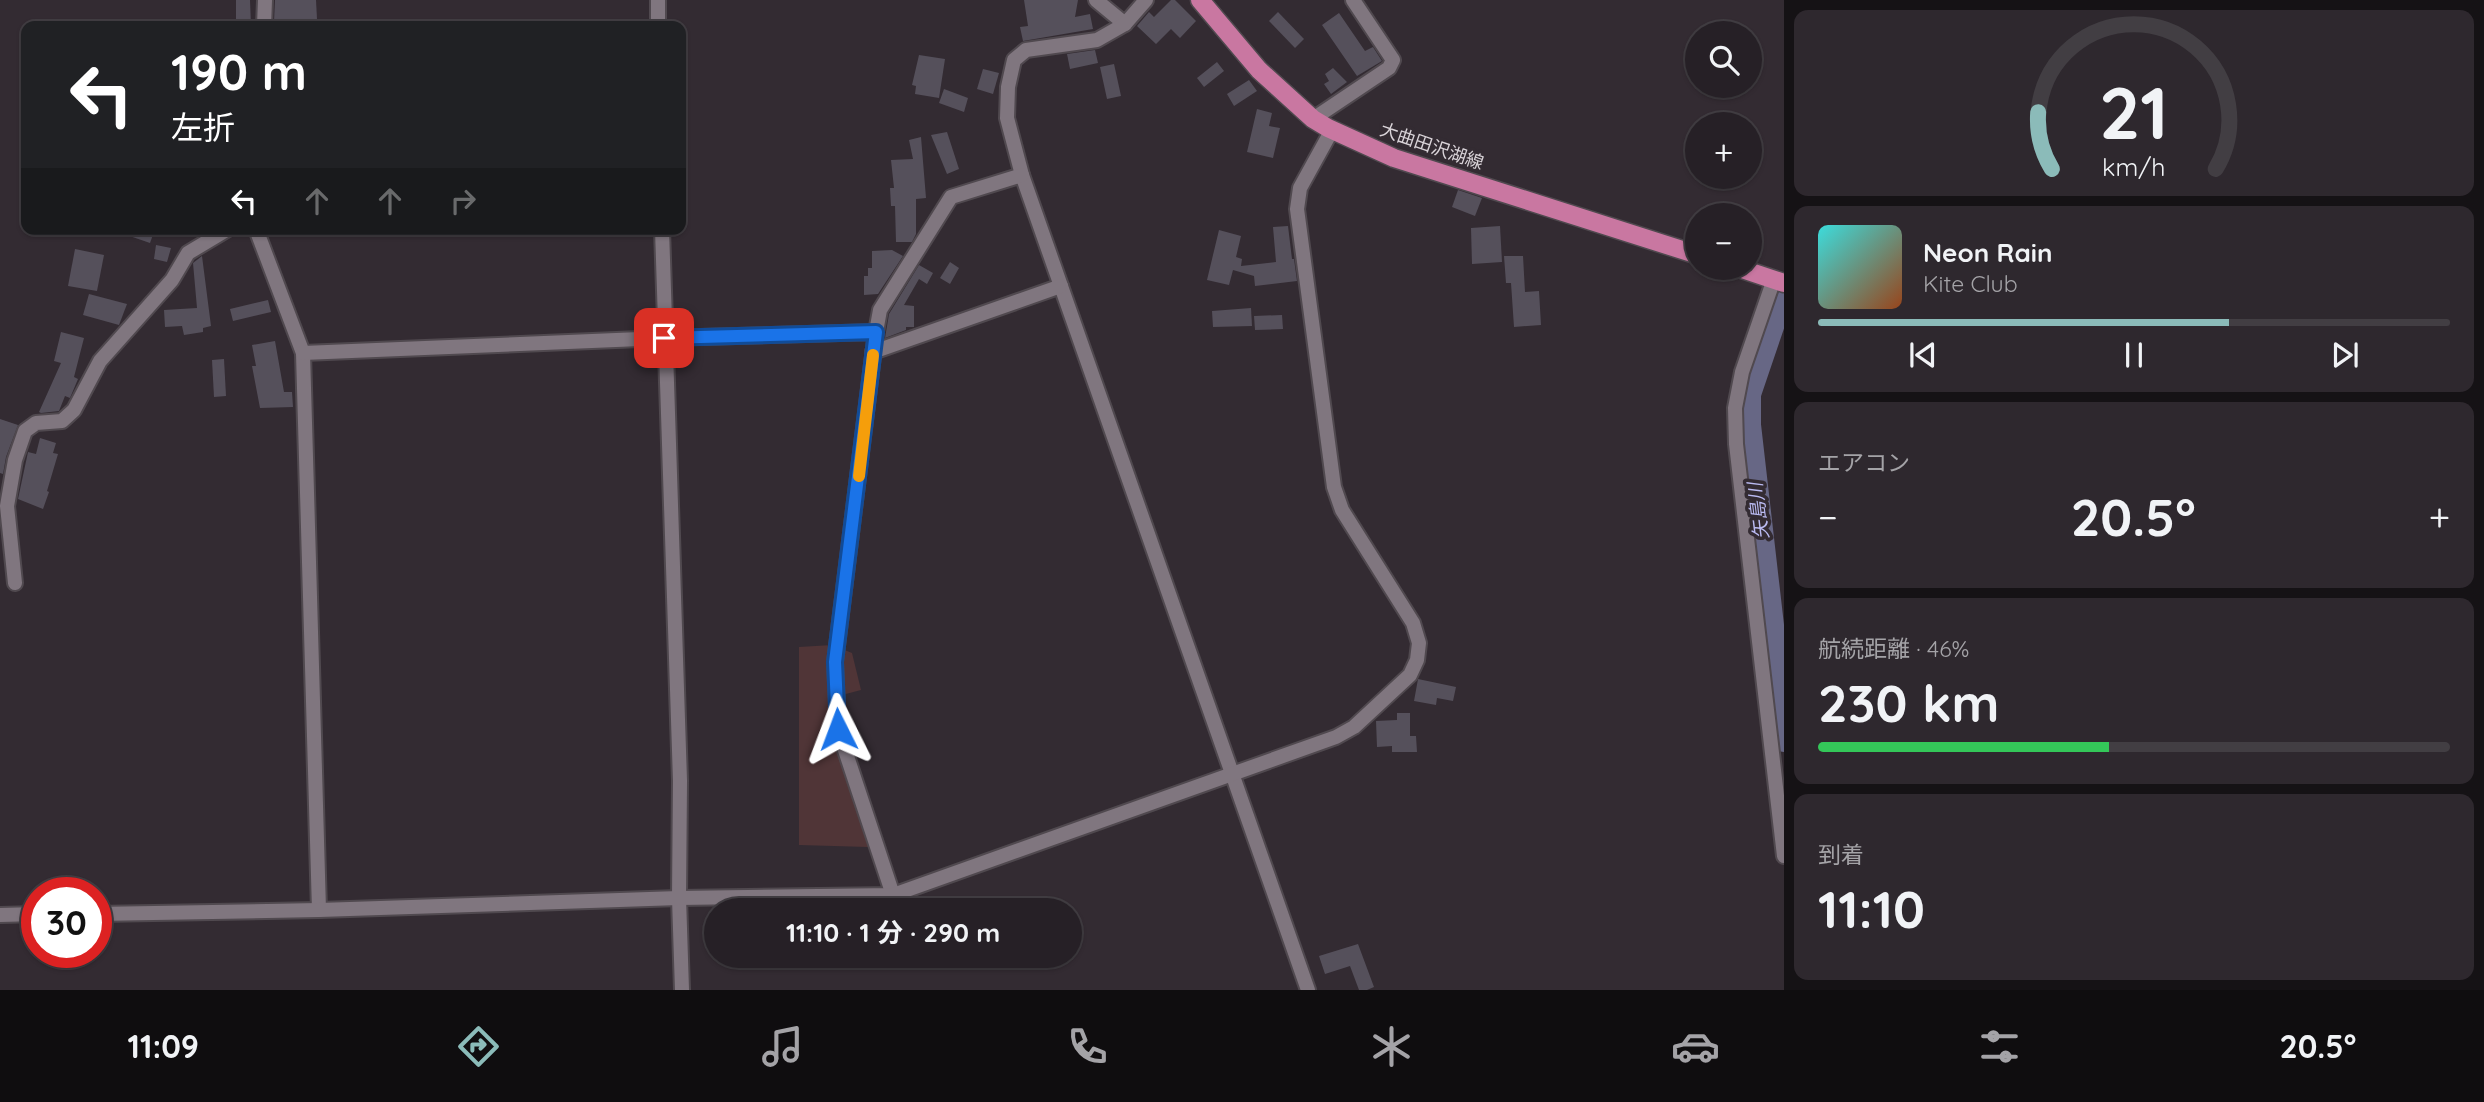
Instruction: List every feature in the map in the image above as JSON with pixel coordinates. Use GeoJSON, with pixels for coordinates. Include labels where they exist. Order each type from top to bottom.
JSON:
{"type":"FeatureCollection","features":[{"type":"Feature","properties":{"kind":"main road","name":"大曲田沢湖線"},"geometry":{"type":"LineString","coordinates":[[1200,0],[1259,70],[1313,119],[1332,130],[1394,158],[1685,251]]}},
{"type":"Feature","properties":{"kind":"main road"},"geometry":{"type":"LineString","coordinates":[[1762,275],[1779,281]]}},
{"type":"Feature","properties":{"kind":"street"},"geometry":{"type":"LineString","coordinates":[[264,21],[265,0]]}},
{"type":"Feature","properties":{"kind":"street"},"geometry":{"type":"LineString","coordinates":[[657,0],[658,21]]}},
{"type":"Feature","properties":{"kind":"street"},"geometry":{"type":"LineString","coordinates":[[1096,0],[1125,24]]}},
{"type":"Feature","properties":{"kind":"street"},"geometry":{"type":"LineString","coordinates":[[1146,0],[1125,24],[1097,40],[1027,50],[1014,60],[1008,88],[1007,118],[1022,175],[1308,990]]}},
{"type":"Feature","properties":{"kind":"street"},"geometry":{"type":"LineString","coordinates":[[1313,119],[1389,68],[1393,60],[1353,0]]}},
{"type":"Feature","properties":{"kind":"street"},"geometry":{"type":"LineString","coordinates":[[112,914],[679,898],[893,895],[1233,775],[1336,737],[1354,727],[1410,675],[1417,660],[1419,643],[1413,623],[1342,510],[1334,487],[1297,209],[1300,188],[1332,130]]}},
{"type":"Feature","properties":{"kind":"street"},"geometry":{"type":"LineString","coordinates":[[893,895],[838,729],[835,662],[876,332],[880,310],[951,197],[1022,175]]}},
{"type":"Feature","properties":{"kind":"street"},"geometry":{"type":"LineString","coordinates":[[15,583],[7,506],[15,460],[25,431],[36,423],[62,421],[74,411],[100,361],[172,280],[188,253],[218,235]]}},
{"type":"Feature","properties":{"kind":"street"},"geometry":{"type":"LineString","coordinates":[[258,235],[303,353],[319,910]]}},
{"type":"Feature","properties":{"kind":"street"},"geometry":{"type":"LineString","coordinates":[[662,235],[680,781],[679,898],[682,990]]}},
{"type":"Feature","properties":{"kind":"street"},"geometry":{"type":"LineString","coordinates":[[1779,281],[1742,372],[1735,408],[1736,444],[1784,856]]}},
{"type":"Feature","properties":{"kind":"street"},"geometry":{"type":"LineString","coordinates":[[873,352],[1061,286]]}},
{"type":"Feature","properties":{"kind":"street"},"geometry":{"type":"LineString","coordinates":[[303,353],[876,332]]}},
{"type":"Feature","properties":{"kind":"street"},"geometry":{"type":"LineString","coordinates":[[0,915],[21,914]]}},
{"type":"Feature","properties":{"kind":"shaded area"},"geometry":{"type":"Polygon","coordinates":[[[832,645],[852,653],[861,690],[842,695],[843,724],[871,816],[868,847],[799,845],[799,647],[832,645]]]}},
{"type":"Feature","properties":{"kind":"building"},"geometry":{"type":"Polygon","coordinates":[[[236,0],[250,0],[251,21],[236,21],[236,0]]]}},
{"type":"Feature","properties":{"kind":"building"},"geometry":{"type":"Polygon","coordinates":[[[275,0],[316,0],[317,19],[274,21],[275,0]]]}},
{"type":"Feature","properties":{"kind":"building"},"geometry":{"type":"Polygon","coordinates":[[[1024,0],[1078,0],[1075,17],[1090,14],[1093,29],[1023,41],[1020,27],[1028,26],[1024,0]]]}},
{"type":"Feature","properties":{"kind":"building"},"geometry":{"type":"Polygon","coordinates":[[[1171,0],[1175,0],[1196,21],[1180,38],[1171,29],[1156,44],[1137,26],[1149,12],[1154,17],[1171,0]]]}},
{"type":"Feature","properties":{"kind":"building"},"geometry":{"type":"Polygon","coordinates":[[[1278,12],[1304,39],[1295,48],[1269,21],[1278,12]]]}},
{"type":"Feature","properties":{"kind":"building"},"geometry":{"type":"Polygon","coordinates":[[[1339,13],[1365,51],[1373,47],[1382,61],[1357,76],[1322,25],[1339,13]]]}},
{"type":"Feature","properties":{"kind":"building"},"geometry":{"type":"Polygon","coordinates":[[[1095,50],[1098,63],[1070,69],[1067,54],[1095,50]]]}},
{"type":"Feature","properties":{"kind":"building"},"geometry":{"type":"Polygon","coordinates":[[[919,55],[945,59],[939,98],[915,94],[916,86],[912,85],[919,55]]]}},
{"type":"Feature","properties":{"kind":"building"},"geometry":{"type":"Polygon","coordinates":[[[1217,62],[1224,71],[1204,87],[1197,78],[1217,62]]]}},
{"type":"Feature","properties":{"kind":"building"},"geometry":{"type":"Polygon","coordinates":[[[1114,64],[1121,96],[1107,99],[1100,67],[1114,64]]]}},
{"type":"Feature","properties":{"kind":"building"},"geometry":{"type":"Polygon","coordinates":[[[1333,68],[1347,82],[1331,94],[1324,84],[1329,81],[1325,74],[1333,68]]]}},
{"type":"Feature","properties":{"kind":"building"},"geometry":{"type":"Polygon","coordinates":[[[983,69],[999,73],[993,94],[977,89],[983,69]]]}},
{"type":"Feature","properties":{"kind":"building"},"geometry":{"type":"Polygon","coordinates":[[[1249,80],[1257,91],[1234,106],[1227,94],[1249,80]]]}},
{"type":"Feature","properties":{"kind":"building"},"geometry":{"type":"Polygon","coordinates":[[[944,89],[968,98],[964,112],[939,103],[944,89]]]}},
{"type":"Feature","properties":{"kind":"building"},"geometry":{"type":"Polygon","coordinates":[[[1257,109],[1272,113],[1269,126],[1280,128],[1273,158],[1247,152],[1257,109]]]}},
{"type":"Feature","properties":{"kind":"building"},"geometry":{"type":"Polygon","coordinates":[[[947,132],[959,169],[947,174],[931,135],[947,132]]]}},
{"type":"Feature","properties":{"kind":"building"},"geometry":{"type":"Polygon","coordinates":[[[921,137],[926,198],[916,199],[916,234],[912,242],[896,242],[895,206],[891,206],[890,188],[894,188],[891,160],[913,159],[909,140],[921,137]]]}},
{"type":"Feature","properties":{"kind":"building"},"geometry":{"type":"Polygon","coordinates":[[[1458,190],[1482,198],[1475,216],[1452,207],[1458,190]]]}},
{"type":"Feature","properties":{"kind":"building"},"geometry":{"type":"Polygon","coordinates":[[[1288,226],[1297,281],[1255,286],[1254,276],[1233,270],[1229,285],[1207,280],[1219,230],[1241,236],[1236,257],[1242,259],[1241,266],[1276,262],[1273,227],[1288,226]]]}},
{"type":"Feature","properties":{"kind":"building"},"geometry":{"type":"Polygon","coordinates":[[[1500,226],[1502,262],[1472,264],[1471,228],[1500,226]]]}},
{"type":"Feature","properties":{"kind":"building"},"geometry":{"type":"Polygon","coordinates":[[[127,235],[153,235],[150,243],[127,235]]]}},
{"type":"Feature","properties":{"kind":"building"},"geometry":{"type":"Polygon","coordinates":[[[156,245],[171,248],[167,262],[154,259],[156,245]]]}},
{"type":"Feature","properties":{"kind":"building"},"geometry":{"type":"Polygon","coordinates":[[[75,249],[104,255],[97,291],[68,286],[75,249]]]}},
{"type":"Feature","properties":{"kind":"building"},"geometry":{"type":"Polygon","coordinates":[[[892,250],[903,256],[878,294],[864,295],[864,276],[868,276],[868,268],[872,268],[872,251],[892,250]]]}},
{"type":"Feature","properties":{"kind":"building"},"geometry":{"type":"Polygon","coordinates":[[[202,256],[211,326],[203,328],[203,332],[184,335],[182,326],[165,327],[164,310],[197,308],[193,263],[202,256]]]}},
{"type":"Feature","properties":{"kind":"building"},"geometry":{"type":"Polygon","coordinates":[[[1504,256],[1523,256],[1525,292],[1539,291],[1541,325],[1514,327],[1511,283],[1506,283],[1504,256]]]}},
{"type":"Feature","properties":{"kind":"building"},"geometry":{"type":"Polygon","coordinates":[[[950,262],[959,268],[950,284],[940,278],[950,262]]]}},
{"type":"Feature","properties":{"kind":"building"},"geometry":{"type":"Polygon","coordinates":[[[919,265],[933,273],[927,284],[919,279],[904,305],[914,306],[914,327],[906,327],[906,330],[885,338],[889,314],[919,265]]]}},
{"type":"Feature","properties":{"kind":"building"},"geometry":{"type":"Polygon","coordinates":[[[89,294],[127,304],[119,325],[83,315],[89,294]]]}},
{"type":"Feature","properties":{"kind":"building"},"geometry":{"type":"Polygon","coordinates":[[[268,300],[271,312],[233,321],[230,309],[268,300]]]}},
{"type":"Feature","properties":{"kind":"building"},"geometry":{"type":"Polygon","coordinates":[[[1251,308],[1252,326],[1213,327],[1212,311],[1251,308]]]}},
{"type":"Feature","properties":{"kind":"building"},"geometry":{"type":"Polygon","coordinates":[[[1282,315],[1283,329],[1255,330],[1254,316],[1282,315]]]}},
{"type":"Feature","properties":{"kind":"building"},"geometry":{"type":"Polygon","coordinates":[[[61,332],[84,338],[74,377],[78,379],[70,398],[65,396],[59,411],[41,413],[39,412],[61,363],[54,361],[61,332]]]}},
{"type":"Feature","properties":{"kind":"building"},"geometry":{"type":"Polygon","coordinates":[[[275,341],[284,392],[292,392],[293,407],[260,408],[252,366],[256,366],[252,345],[275,341]]]}},
{"type":"Feature","properties":{"kind":"building"},"geometry":{"type":"Polygon","coordinates":[[[224,359],[226,396],[214,397],[212,360],[224,359]]]}},
{"type":"Feature","properties":{"kind":"building"},"geometry":{"type":"Polygon","coordinates":[[[0,419],[18,425],[6,457],[3,474],[0,473],[0,419]]]}},
{"type":"Feature","properties":{"kind":"building"},"geometry":{"type":"Polygon","coordinates":[[[40,438],[56,443],[53,453],[58,454],[43,509],[18,499],[28,452],[36,454],[40,438]]]}},
{"type":"Feature","properties":{"kind":"building"},"geometry":{"type":"Polygon","coordinates":[[[1418,679],[1456,687],[1453,701],[1437,698],[1436,705],[1414,701],[1418,679]]]}},
{"type":"Feature","properties":{"kind":"building"},"geometry":{"type":"Polygon","coordinates":[[[1397,713],[1410,713],[1410,736],[1416,736],[1417,752],[1392,752],[1392,746],[1377,747],[1376,721],[1397,720],[1397,713]]]}},
{"type":"Feature","properties":{"kind":"building"},"geometry":{"type":"Polygon","coordinates":[[[1358,944],[1374,987],[1367,990],[1359,990],[1350,966],[1325,974],[1319,956],[1358,944]]]}},
{"type":"Feature","properties":{"kind":"waterway","name":"矢島川"},"geometry":{"type":"LineString","coordinates":[[1784,288],[1748,394],[1748,425],[1784,739]]}},
{"type":"Feature","properties":{"kind":"slow traffic"},"geometry":{"type":"LineString","coordinates":[[859,476],[873,355]]}},
{"type":"Feature","properties":{"kind":"route"},"geometry":{"type":"LineString","coordinates":[[664,338],[876,332],[835,662],[838,729]]}}]}
